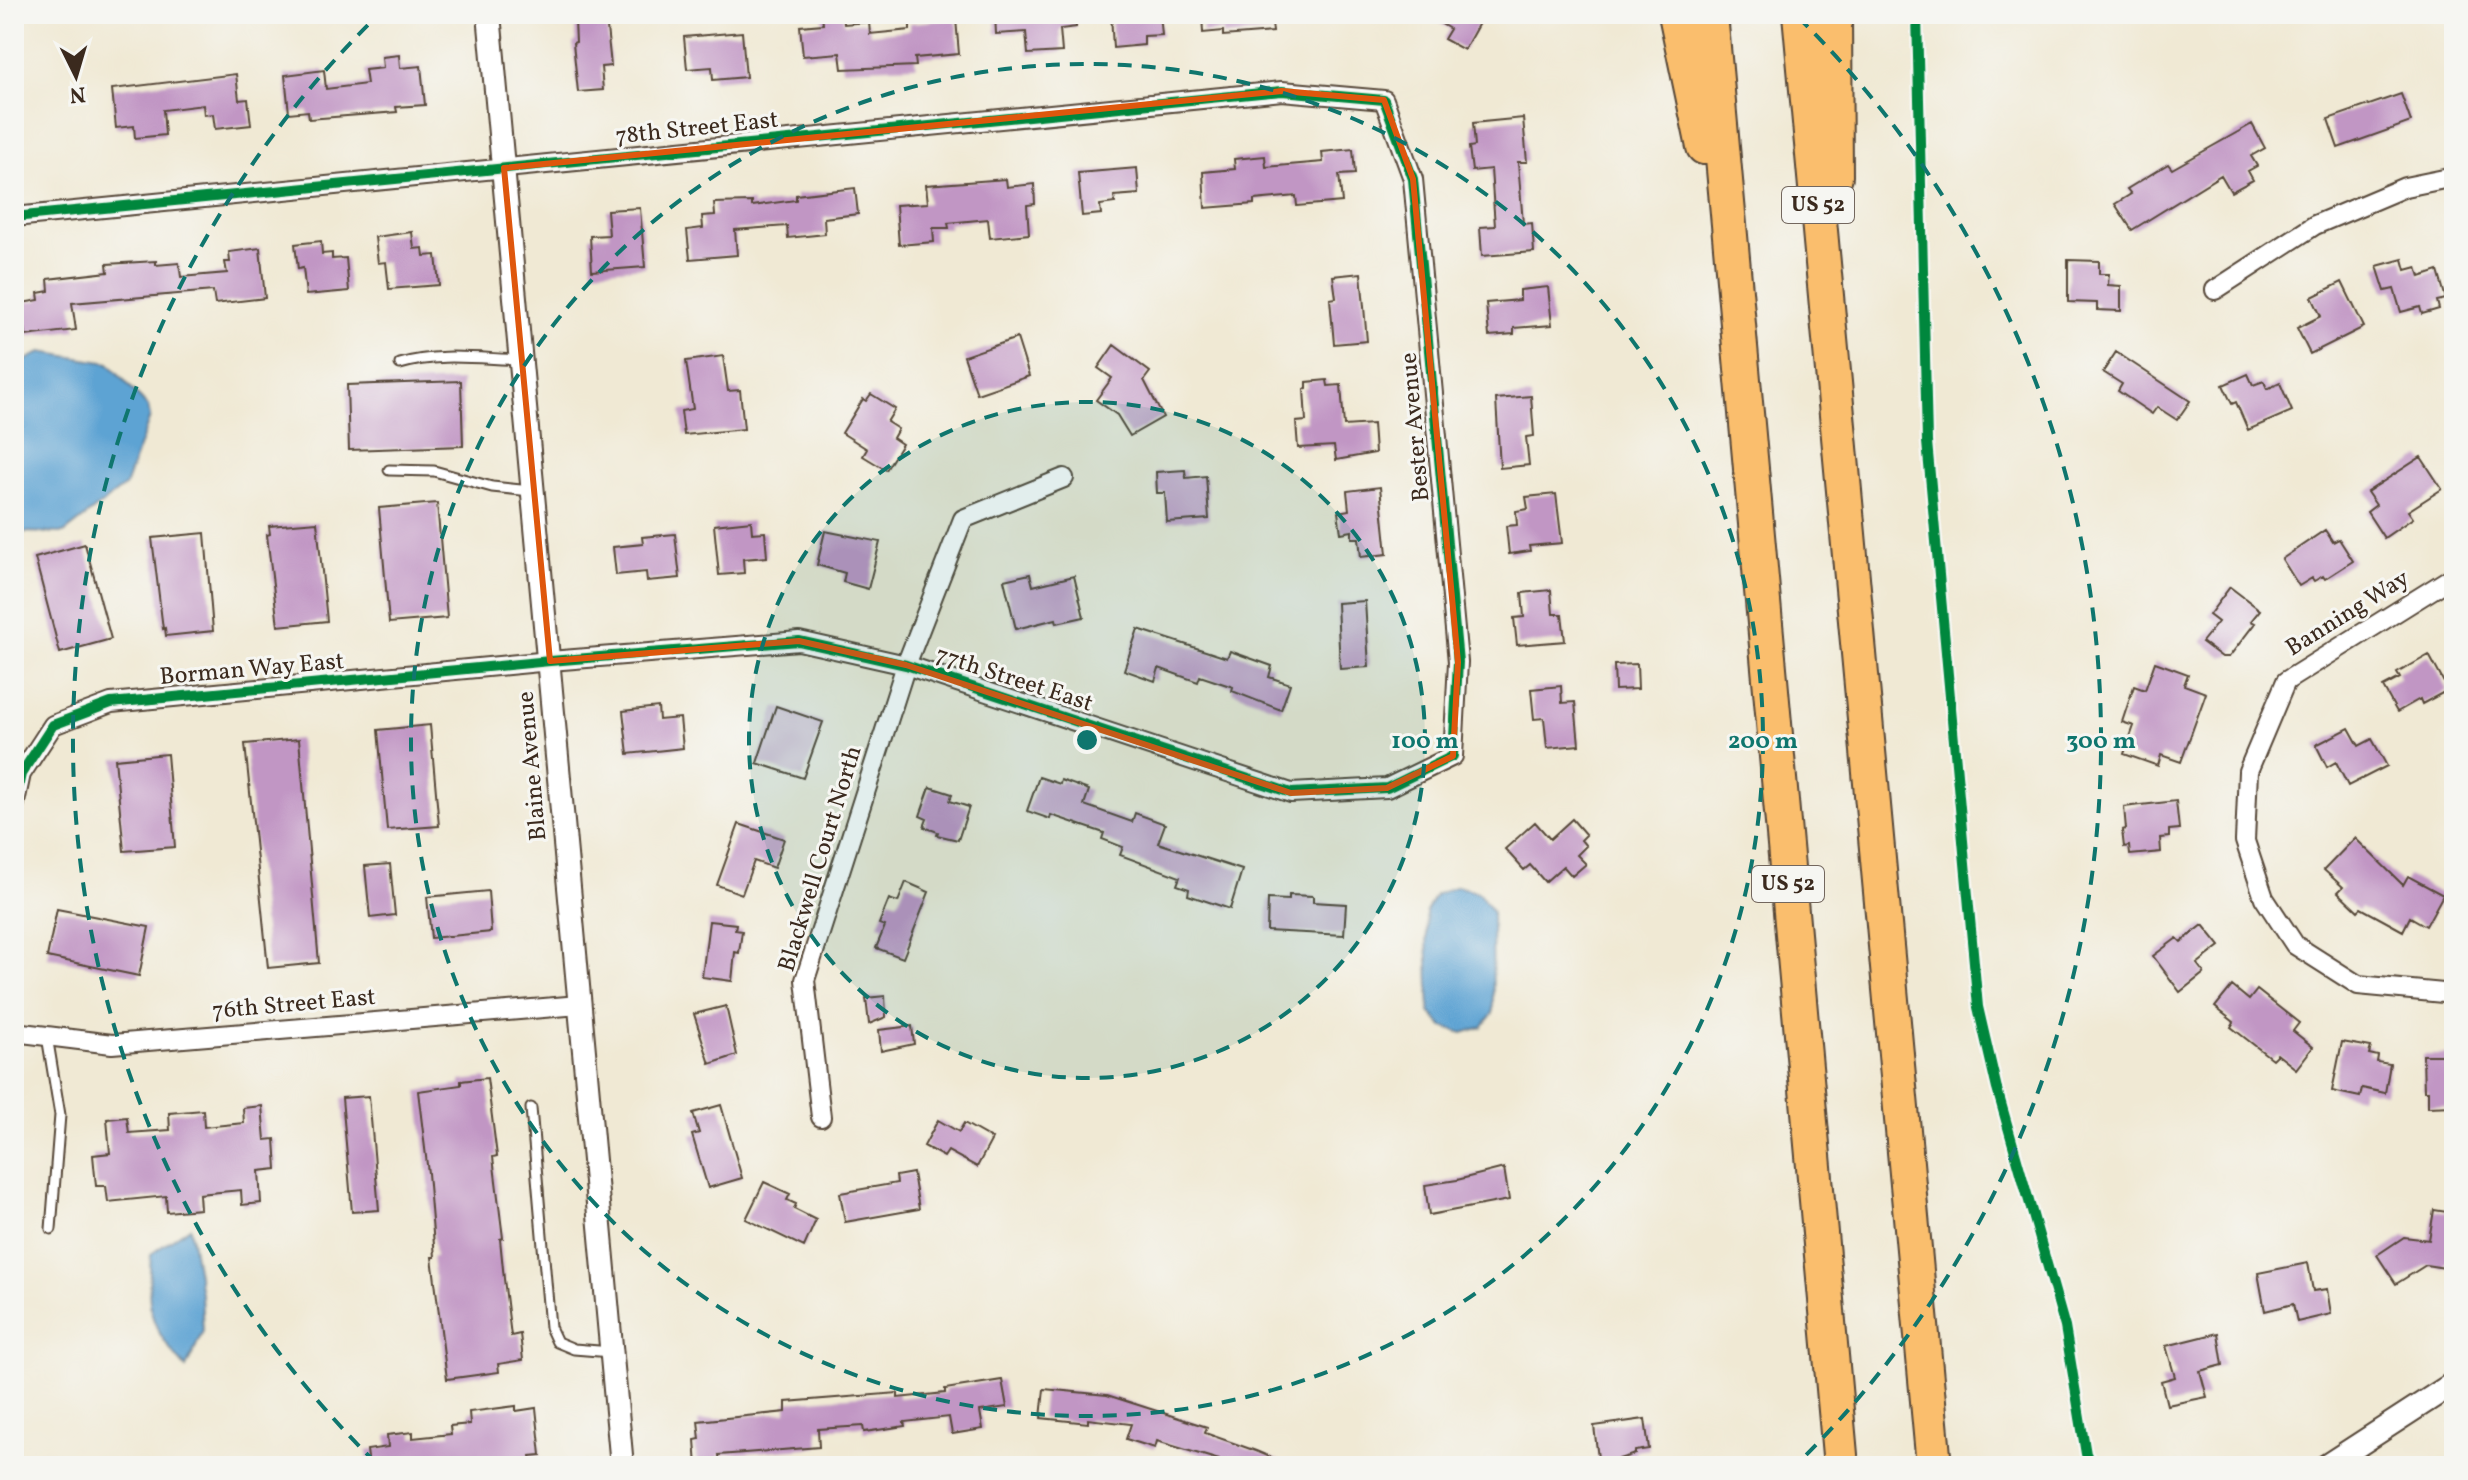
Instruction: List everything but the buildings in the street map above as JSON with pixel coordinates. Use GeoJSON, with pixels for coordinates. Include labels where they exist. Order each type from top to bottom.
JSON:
{"type":"FeatureCollection","features":[{"type":"Feature","properties":{"kind":"highway"},"geometry":{"type":"LineString","coordinates":[[1676,14],[1736,302]]}},
{"type":"Feature","properties":{"kind":"highway","name":"US 52"},"geometry":{"type":"LineString","coordinates":[[1710,14],[1841,1466]]}},
{"type":"Feature","properties":{"kind":"highway","name":"US 52"},"geometry":{"type":"LineString","coordinates":[[1800,14],[1934,1466]]}},
{"type":"Feature","properties":{"kind":"highway"},"geometry":{"type":"LineString","coordinates":[[1834,14],[1836,396]]}},
{"type":"Feature","properties":{"kind":"street","name":"Blaine Avenue"},"geometry":{"type":"LineString","coordinates":[[489,14],[622,1466]]}},
{"type":"Feature","properties":{"kind":"street","name":"78th Street East"},"geometry":{"type":"LineString","coordinates":[[14,217],[1282,91],[1384,100]]}},
{"type":"Feature","properties":{"kind":"street","name":"Bester Avenue"},"geometry":{"type":"LineString","coordinates":[[1384,100],[1413,179],[1458,662],[1453,756]]}},
{"type":"Feature","properties":{"kind":"street"},"geometry":{"type":"LineString","coordinates":[[2215,290],[2315,225],[2405,187],[2454,177]]}},
{"type":"Feature","properties":{"kind":"street","name":"Blackwell Court North"},"geometry":{"type":"LineString","coordinates":[[821,1117],[805,980],[906,665],[963,519],[1064,478]]}},
{"type":"Feature","properties":{"kind":"street","name":"Banning Way"},"geometry":{"type":"LineString","coordinates":[[2454,576],[2286,681],[2248,771],[2245,841],[2264,898],[2295,945],[2358,985],[2454,994]]}},
{"type":"Feature","properties":{"kind":"street","name":"77th Street East"},"geometry":{"type":"LineString","coordinates":[[550,661],[799,641],[906,665],[1291,793],[1387,788],[1453,756]]}},
{"type":"Feature","properties":{"kind":"street","name":"Borman Way East"},"geometry":{"type":"LineString","coordinates":[[14,807],[17,778],[53,725],[111,703],[550,661]]}},
{"type":"Feature","properties":{"kind":"street","name":"76th Street East"},"geometry":{"type":"LineString","coordinates":[[14,1032],[112,1044],[579,1005]]}},
{"type":"Feature","properties":{"kind":"street"},"geometry":{"type":"LineString","coordinates":[[2326,1466],[2454,1383]]}},
{"type":"Feature","properties":{"kind":"lane"},"geometry":{"type":"LineString","coordinates":[[400,364],[417,358],[434,357],[522,360]]}},
{"type":"Feature","properties":{"kind":"lane"},"geometry":{"type":"LineString","coordinates":[[389,470],[434,471],[492,487],[534,492]]}},
{"type":"Feature","properties":{"kind":"lane"},"geometry":{"type":"LineString","coordinates":[[47,1036],[60,1115],[51,1229]]}},
{"type":"Feature","properties":{"kind":"lane"},"geometry":{"type":"LineString","coordinates":[[531,1108],[550,1327],[557,1342],[574,1349],[611,1352]]}},
{"type":"Feature","properties":{"kind":"highlighted area"},"geometry":{"type":"Polygon","coordinates":[[[1282,91],[1384,100],[1413,179],[1458,662],[1453,756],[1387,788],[1291,793],[906,665],[799,641],[550,661],[504,168],[1282,91]]]}},
{"type":"Feature","properties":{"kind":"water"},"geometry":{"type":"Polygon","coordinates":[[[41,352],[109,363],[148,407],[150,417],[125,486],[64,533],[14,532],[14,367],[41,352]]]}},
{"type":"Feature","properties":{"kind":"water"},"geometry":{"type":"Polygon","coordinates":[[[1457,886],[1479,893],[1492,912],[1493,1013],[1482,1027],[1463,1033],[1443,1027],[1430,1012],[1426,912],[1435,895],[1457,886]]]}},
{"type":"Feature","properties":{"kind":"water"},"geometry":{"type":"Polygon","coordinates":[[[190,1227],[201,1294],[203,1331],[186,1368],[157,1327],[152,1316],[149,1290],[151,1254],[190,1227]]]}},
{"type":"Feature","properties":{"kind":"cycle path"},"geometry":{"type":"LineString","coordinates":[[1917,14],[1927,442],[1978,1007],[1997,1089],[2065,1327],[2086,1454],[2094,1466]]}},
{"type":"Feature","properties":{"kind":"cycle path"},"geometry":{"type":"LineString","coordinates":[[14,217],[1282,91],[1384,100],[1413,179],[1458,662],[1453,756],[1387,788],[1291,793],[906,665],[799,641],[550,661],[111,703],[53,725],[21,774],[14,807]]}}]}
